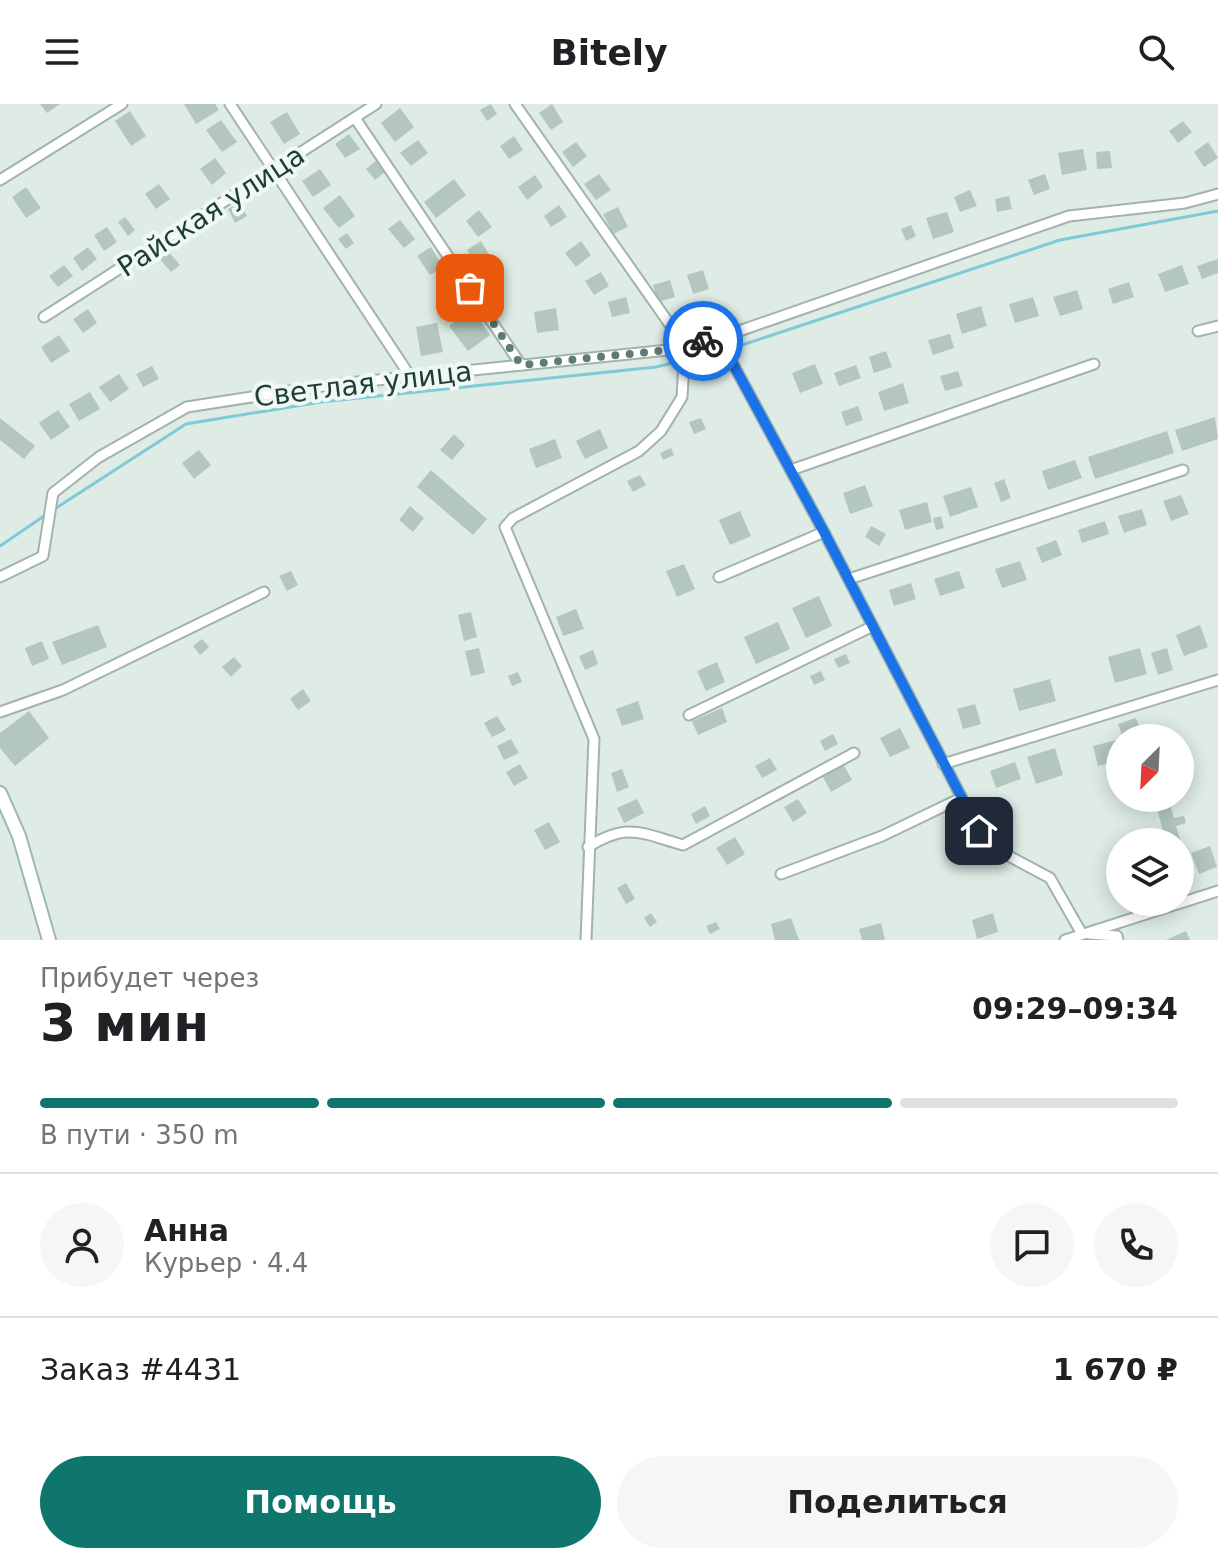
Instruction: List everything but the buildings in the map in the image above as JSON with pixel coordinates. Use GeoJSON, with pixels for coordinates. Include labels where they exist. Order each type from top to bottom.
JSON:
{"type":"FeatureCollection","features":[{"type":"Feature","properties":{"kind":"street"},"geometry":{"type":"LineString","coordinates":[[0,180],[122,104]]}},
{"type":"Feature","properties":{"kind":"street"},"geometry":{"type":"LineString","coordinates":[[230,104],[410,376]]}},
{"type":"Feature","properties":{"kind":"street","name":"Райская улица"},"geometry":{"type":"LineString","coordinates":[[44,317],[376,104]]}},
{"type":"Feature","properties":{"kind":"street"},"geometry":{"type":"LineString","coordinates":[[515,104],[685,346],[682,397],[661,431],[639,451],[513,518],[505,527],[594,739],[586,940]]}},
{"type":"Feature","properties":{"kind":"street"},"geometry":{"type":"LineString","coordinates":[[355,118],[521,365]]}},
{"type":"Feature","properties":{"kind":"street","name":"Светлая улица"},"geometry":{"type":"LineString","coordinates":[[0,577],[43,556],[53,493],[99,457],[187,407],[410,376],[685,346],[719,338],[1069,216],[1185,203],[1218,194]]}},
{"type":"Feature","properties":{"kind":"street"},"geometry":{"type":"LineString","coordinates":[[1198,331],[1218,326]]}},
{"type":"Feature","properties":{"kind":"street"},"geometry":{"type":"LineString","coordinates":[[719,338],[849,579],[961,798],[992,847],[1050,878],[1082,934]]}},
{"type":"Feature","properties":{"kind":"street"},"geometry":{"type":"LineString","coordinates":[[791,470],[1094,364]]}},
{"type":"Feature","properties":{"kind":"street"},"geometry":{"type":"LineString","coordinates":[[849,579],[1183,470]]}},
{"type":"Feature","properties":{"kind":"street"},"geometry":{"type":"LineString","coordinates":[[719,577],[824,532]]}},
{"type":"Feature","properties":{"kind":"street"},"geometry":{"type":"LineString","coordinates":[[0,712],[63,690],[264,592]]}},
{"type":"Feature","properties":{"kind":"street"},"geometry":{"type":"LineString","coordinates":[[689,715],[871,627]]}},
{"type":"Feature","properties":{"kind":"street"},"geometry":{"type":"LineString","coordinates":[[943,764],[1218,680]]}},
{"type":"Feature","properties":{"kind":"street"},"geometry":{"type":"LineString","coordinates":[[588,847],[613,831],[641,833],[683,845],[854,753]]}},
{"type":"Feature","properties":{"kind":"street"},"geometry":{"type":"LineString","coordinates":[[0,793],[19,836],[49,940]]}},
{"type":"Feature","properties":{"kind":"street"},"geometry":{"type":"LineString","coordinates":[[781,874],[882,836],[961,798]]}},
{"type":"Feature","properties":{"kind":"street"},"geometry":{"type":"LineString","coordinates":[[1065,940],[1218,891]]}},
{"type":"Feature","properties":{"kind":"street"},"geometry":{"type":"LineString","coordinates":[[1082,934],[1117,936],[1118,940]]}},
{"type":"Feature","properties":{"kind":"waterway"},"geometry":{"type":"LineString","coordinates":[[730,349],[1060,240],[1218,211]]}},
{"type":"Feature","properties":{"kind":"waterway"},"geometry":{"type":"LineString","coordinates":[[53,510],[186,424],[321,402],[656,367],[722,351]]}},
{"type":"Feature","properties":{"kind":"waterway"},"geometry":{"type":"LineString","coordinates":[[0,546],[47,514]]}},
{"type":"Feature","properties":{"kind":"way so far"},"geometry":{"type":"LineString","coordinates":[[470,288],[521,365],[668,350],[703,341]]}},
{"type":"Feature","properties":{"kind":"route"},"geometry":{"type":"LineString","coordinates":[[703,341],[719,338],[849,579],[914,711],[979,831]]}}]}
